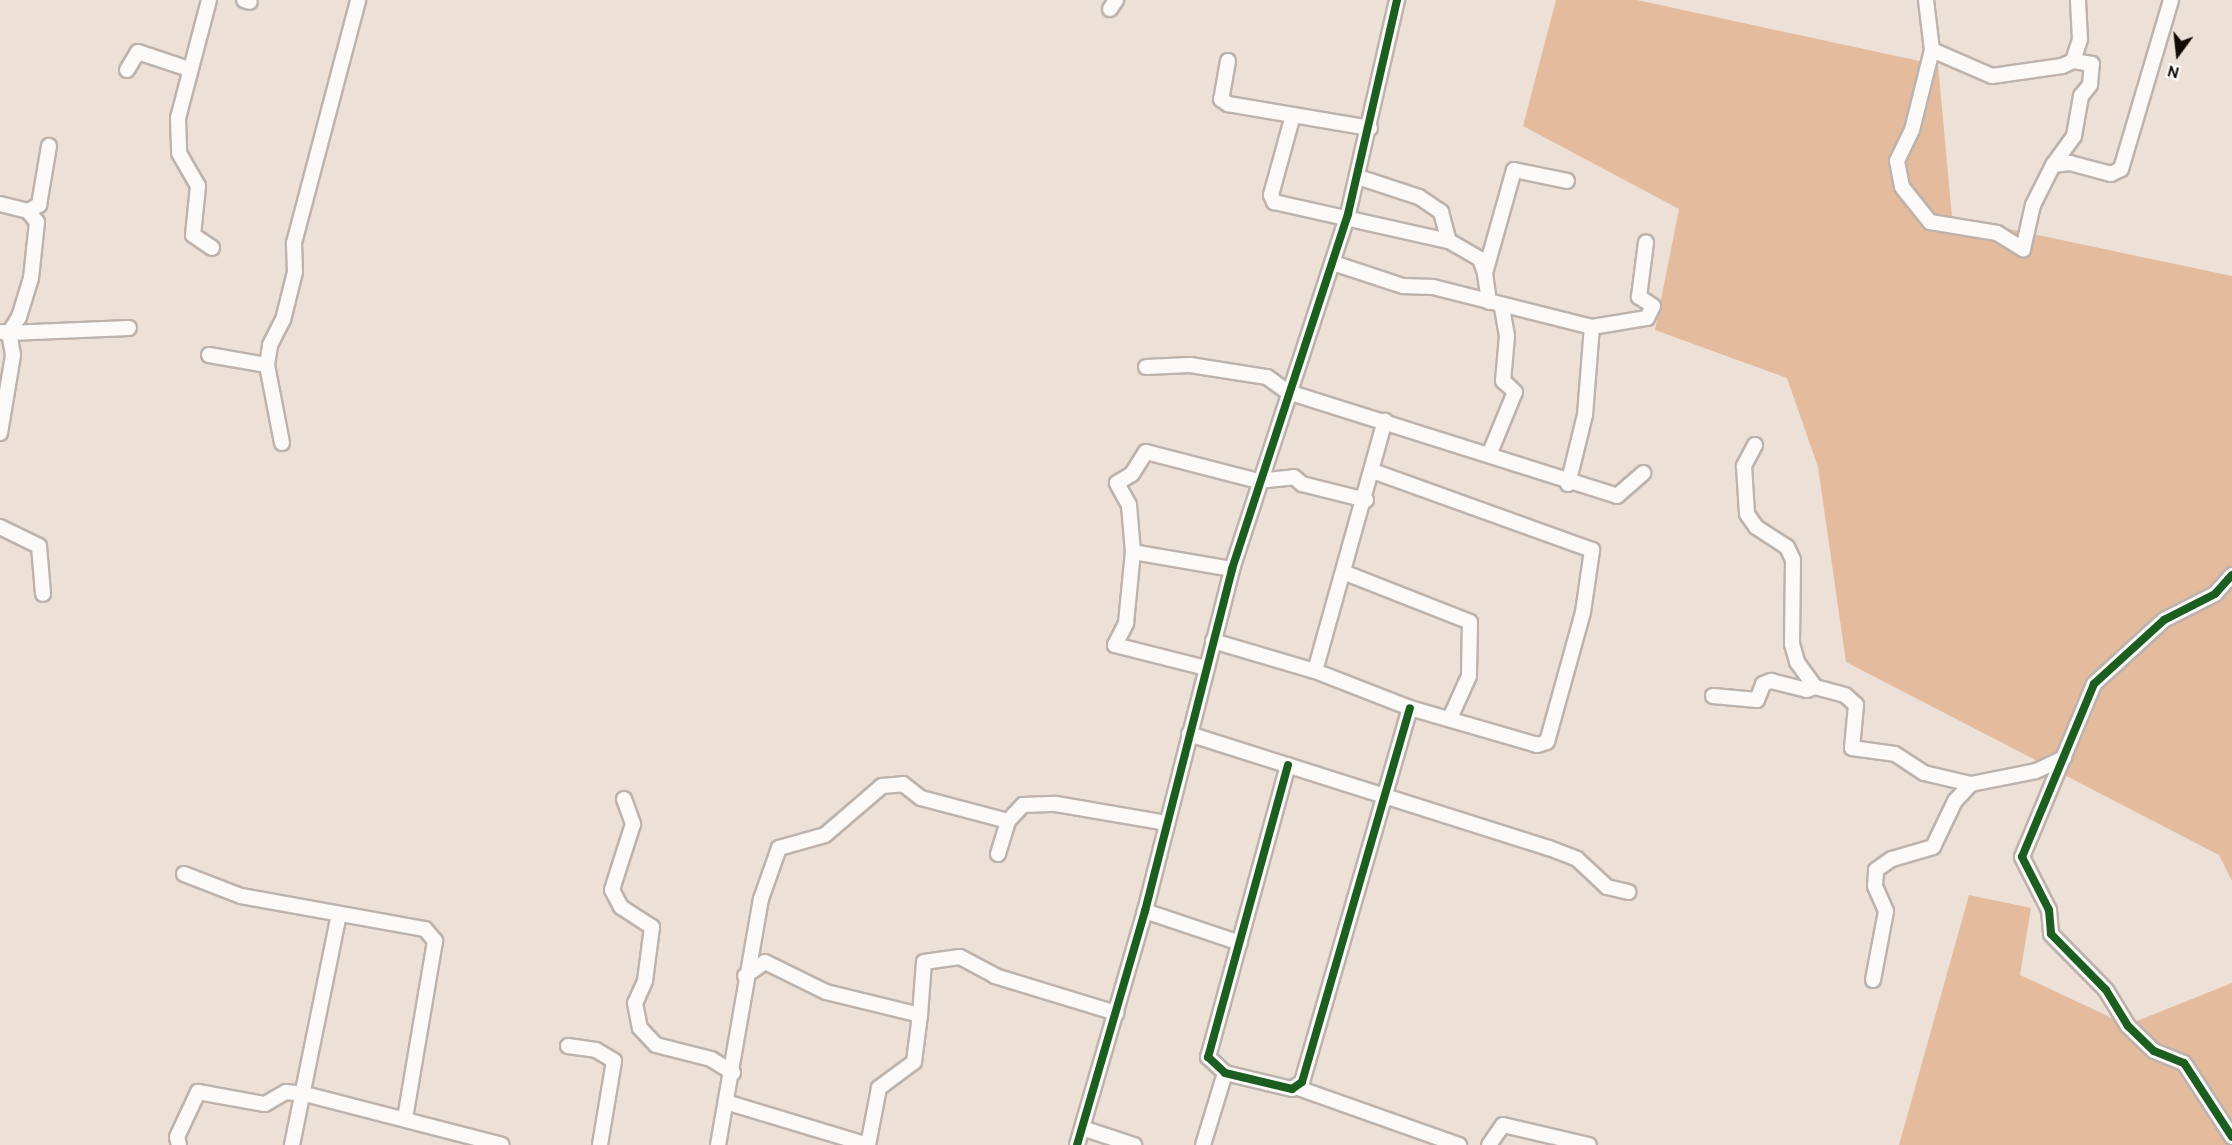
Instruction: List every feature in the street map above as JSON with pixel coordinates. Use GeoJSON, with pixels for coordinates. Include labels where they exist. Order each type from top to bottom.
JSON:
{"type":"FeatureCollection","features":[{"type":"Feature","properties":{"kind":"street"},"geometry":{"type":"LineString","coordinates":[[209,0],[189,69],[178,118],[180,153],[198,186],[193,235],[212,248]]}},
{"type":"Feature","properties":{"kind":"street"},"geometry":{"type":"LineString","coordinates":[[282,443],[267,365],[293,282],[294,243],[358,0]]}},
{"type":"Feature","properties":{"kind":"street"},"geometry":{"type":"LineString","coordinates":[[1077,1145],[1145,910],[1232,569],[1258,480],[1348,214],[1370,128],[1397,0]]}},
{"type":"Feature","properties":{"kind":"street"},"geometry":{"type":"LineString","coordinates":[[1926,0],[1932,50],[1912,130],[1897,161],[1902,187],[1930,222],[1997,232],[2024,249],[2033,205],[2053,165],[2074,136],[2081,96],[2090,85],[2092,64],[2073,61],[1992,76],[1932,50]]}},
{"type":"Feature","properties":{"kind":"street"},"geometry":{"type":"LineString","coordinates":[[2073,61],[2080,39],[2078,0]]}},
{"type":"Feature","properties":{"kind":"street"},"geometry":{"type":"LineString","coordinates":[[2053,165],[2070,163],[2111,174],[2121,169],[2171,0]]}},
{"type":"Feature","properties":{"kind":"street"},"geometry":{"type":"LineString","coordinates":[[127,70],[138,52],[189,69]]}},
{"type":"Feature","properties":{"kind":"street"},"geometry":{"type":"LineString","coordinates":[[1228,61],[1221,99],[1293,115],[1370,128]]}},
{"type":"Feature","properties":{"kind":"street"},"geometry":{"type":"LineString","coordinates":[[1293,115],[1271,195],[1274,202],[1348,214],[1449,241],[1480,259],[1508,336],[1503,381],[1515,392],[1489,455]]}},
{"type":"Feature","properties":{"kind":"street"},"geometry":{"type":"LineString","coordinates":[[28,211],[42,197],[49,146]]}},
{"type":"Feature","properties":{"kind":"street"},"geometry":{"type":"LineString","coordinates":[[1485,273],[1515,170],[1567,181]]}},
{"type":"Feature","properties":{"kind":"street"},"geometry":{"type":"LineString","coordinates":[[1358,177],[1419,197],[1441,212],[1449,241]]}},
{"type":"Feature","properties":{"kind":"street"},"geometry":{"type":"LineString","coordinates":[[0,204],[28,211],[37,222],[31,278],[4,332],[13,355],[0,433]]}},
{"type":"Feature","properties":{"kind":"street"},"geometry":{"type":"LineString","coordinates":[[1332,262],[1403,286],[1433,287],[1495,305],[1592,327],[1647,318],[1653,306],[1639,297],[1646,242]]}},
{"type":"Feature","properties":{"kind":"street"},"geometry":{"type":"LineString","coordinates":[[1568,484],[1585,416],[1592,327]]}},
{"type":"Feature","properties":{"kind":"street"},"geometry":{"type":"LineString","coordinates":[[4,332],[129,328]]}},
{"type":"Feature","properties":{"kind":"street"},"geometry":{"type":"LineString","coordinates":[[209,355],[267,365]]}},
{"type":"Feature","properties":{"kind":"street"},"geometry":{"type":"LineString","coordinates":[[1146,367],[1190,365],[1267,377],[1288,392],[1489,455],[1568,484],[1617,496],[1643,473]]}},
{"type":"Feature","properties":{"kind":"street"},"geometry":{"type":"LineString","coordinates":[[1315,671],[1375,472],[1385,421]]}},
{"type":"Feature","properties":{"kind":"street"},"geometry":{"type":"LineString","coordinates":[[1755,445],[1744,466],[1747,514],[1756,527],[1787,547],[1793,560],[1792,644],[1815,687]]}},
{"type":"Feature","properties":{"kind":"street"},"geometry":{"type":"LineString","coordinates":[[1206,668],[1115,645],[1126,623],[1133,552],[1129,505],[1117,483],[1132,474],[1146,452],[1258,480],[1294,477],[1302,484],[1366,500]]}},
{"type":"Feature","properties":{"kind":"street"},"geometry":{"type":"LineString","coordinates":[[1213,641],[1315,671],[1410,708],[1537,745],[1546,742],[1583,612],[1592,550],[1375,472]]}},
{"type":"Feature","properties":{"kind":"street"},"geometry":{"type":"LineString","coordinates":[[0,527],[39,546],[43,594]]}},
{"type":"Feature","properties":{"kind":"street"},"geometry":{"type":"LineString","coordinates":[[1133,552],[1232,569]]}},
{"type":"Feature","properties":{"kind":"street"},"geometry":{"type":"LineString","coordinates":[[1343,572],[1470,622],[1469,676],[1450,718]]}},
{"type":"Feature","properties":{"kind":"street"},"geometry":{"type":"LineString","coordinates":[[2232,575],[2214,594],[2164,620],[2094,684],[2022,857],[2049,910],[2051,934],[2106,990],[2128,1026],[2154,1051],[2184,1063],[2232,1137]]}},
{"type":"Feature","properties":{"kind":"street"},"geometry":{"type":"LineString","coordinates":[[1713,696],[1757,700],[1763,684],[1771,681],[1815,687],[1845,695],[1856,705],[1852,748],[1895,753],[1924,773],[1971,784],[2036,771],[2064,758]]}},
{"type":"Feature","properties":{"kind":"street"},"geometry":{"type":"LineString","coordinates":[[1298,1088],[1410,708]]}},
{"type":"Feature","properties":{"kind":"street"},"geometry":{"type":"LineString","coordinates":[[1189,734],[1549,848],[1577,859],[1607,887],[1628,892]]}},
{"type":"Feature","properties":{"kind":"street"},"geometry":{"type":"LineString","coordinates":[[1288,765],[1208,1057],[1225,1073],[1298,1088],[1458,1145]]}},
{"type":"Feature","properties":{"kind":"street"},"geometry":{"type":"LineString","coordinates":[[718,1145],[729,1103],[746,976],[761,899],[779,848],[825,835],[876,789],[903,784],[921,798],[1008,821]]}},
{"type":"Feature","properties":{"kind":"street"},"geometry":{"type":"LineString","coordinates":[[1873,980],[1886,911],[1875,886],[1876,870],[1892,859],[1933,847],[1954,801],[1971,784]]}},
{"type":"Feature","properties":{"kind":"street"},"geometry":{"type":"LineString","coordinates":[[624,799],[633,825],[612,890],[621,907],[652,927],[645,981],[635,1003],[640,1028],[656,1045],[711,1059],[733,1073]]}},
{"type":"Feature","properties":{"kind":"street"},"geometry":{"type":"LineString","coordinates":[[998,854],[1008,821],[1023,805],[1056,804],[1167,823]]}},
{"type":"Feature","properties":{"kind":"street"},"geometry":{"type":"LineString","coordinates":[[184,874],[241,896],[339,915],[425,928],[435,940],[405,1118]]}},
{"type":"Feature","properties":{"kind":"street"},"geometry":{"type":"LineString","coordinates":[[1145,910],[1240,943]]}},
{"type":"Feature","properties":{"kind":"street"},"geometry":{"type":"LineString","coordinates":[[292,1145],[305,1094],[315,1013],[339,915]]}},
{"type":"Feature","properties":{"kind":"street"},"geometry":{"type":"LineString","coordinates":[[729,1103],[868,1145],[879,1088],[914,1062],[924,962],[960,957],[994,976],[1116,1013]]}},
{"type":"Feature","properties":{"kind":"street"},"geometry":{"type":"LineString","coordinates":[[746,976],[765,962],[826,992],[920,1015]]}},
{"type":"Feature","properties":{"kind":"street"},"geometry":{"type":"LineString","coordinates":[[567,1046],[596,1050],[614,1061],[600,1145]]}},
{"type":"Feature","properties":{"kind":"street"},"geometry":{"type":"LineString","coordinates":[[1203,1145],[1225,1073]]}},
{"type":"Feature","properties":{"kind":"street"},"geometry":{"type":"LineString","coordinates":[[179,1145],[177,1137],[198,1092],[265,1104],[286,1092],[305,1094],[405,1118],[502,1145]]}},
{"type":"Feature","properties":{"kind":"street"},"geometry":{"type":"LineString","coordinates":[[1490,1145],[1503,1125],[1584,1145]]}},
{"type":"Feature","properties":{"kind":"street"},"geometry":{"type":"LineString","coordinates":[[1082,1128],[1134,1145]]}},
{"type":"Feature","properties":{"kind":"shaded area"},"geometry":{"type":"Polygon","coordinates":[[[1556,0],[1637,0],[1938,65],[1952,217],[2232,276],[2232,881],[2219,855],[1846,662],[1818,467],[1787,378],[1655,330],[1679,209],[1523,126],[1556,0]]]}},
{"type":"Feature","properties":{"kind":"shaded area"},"geometry":{"type":"Polygon","coordinates":[[[1969,895],[2031,908],[2020,975],[2127,1025],[2232,983],[2232,1145],[1899,1145],[1969,895]]]}},
{"type":"Feature","properties":{"kind":"cycle path"},"geometry":{"type":"LineString","coordinates":[[1077,1145],[1145,911],[1232,569],[1348,214],[1397,0]]}},
{"type":"Feature","properties":{"kind":"cycle path"},"geometry":{"type":"LineString","coordinates":[[2232,575],[2215,594],[2164,620],[2094,684],[2022,857],[2049,910],[2051,934],[2106,990],[2128,1026],[2154,1051],[2184,1063],[2232,1137]]}},
{"type":"Feature","properties":{"kind":"cycle path"},"geometry":{"type":"LineString","coordinates":[[1288,765],[1208,1057],[1225,1073],[1292,1089],[1302,1082],[1410,708]]}}]}
